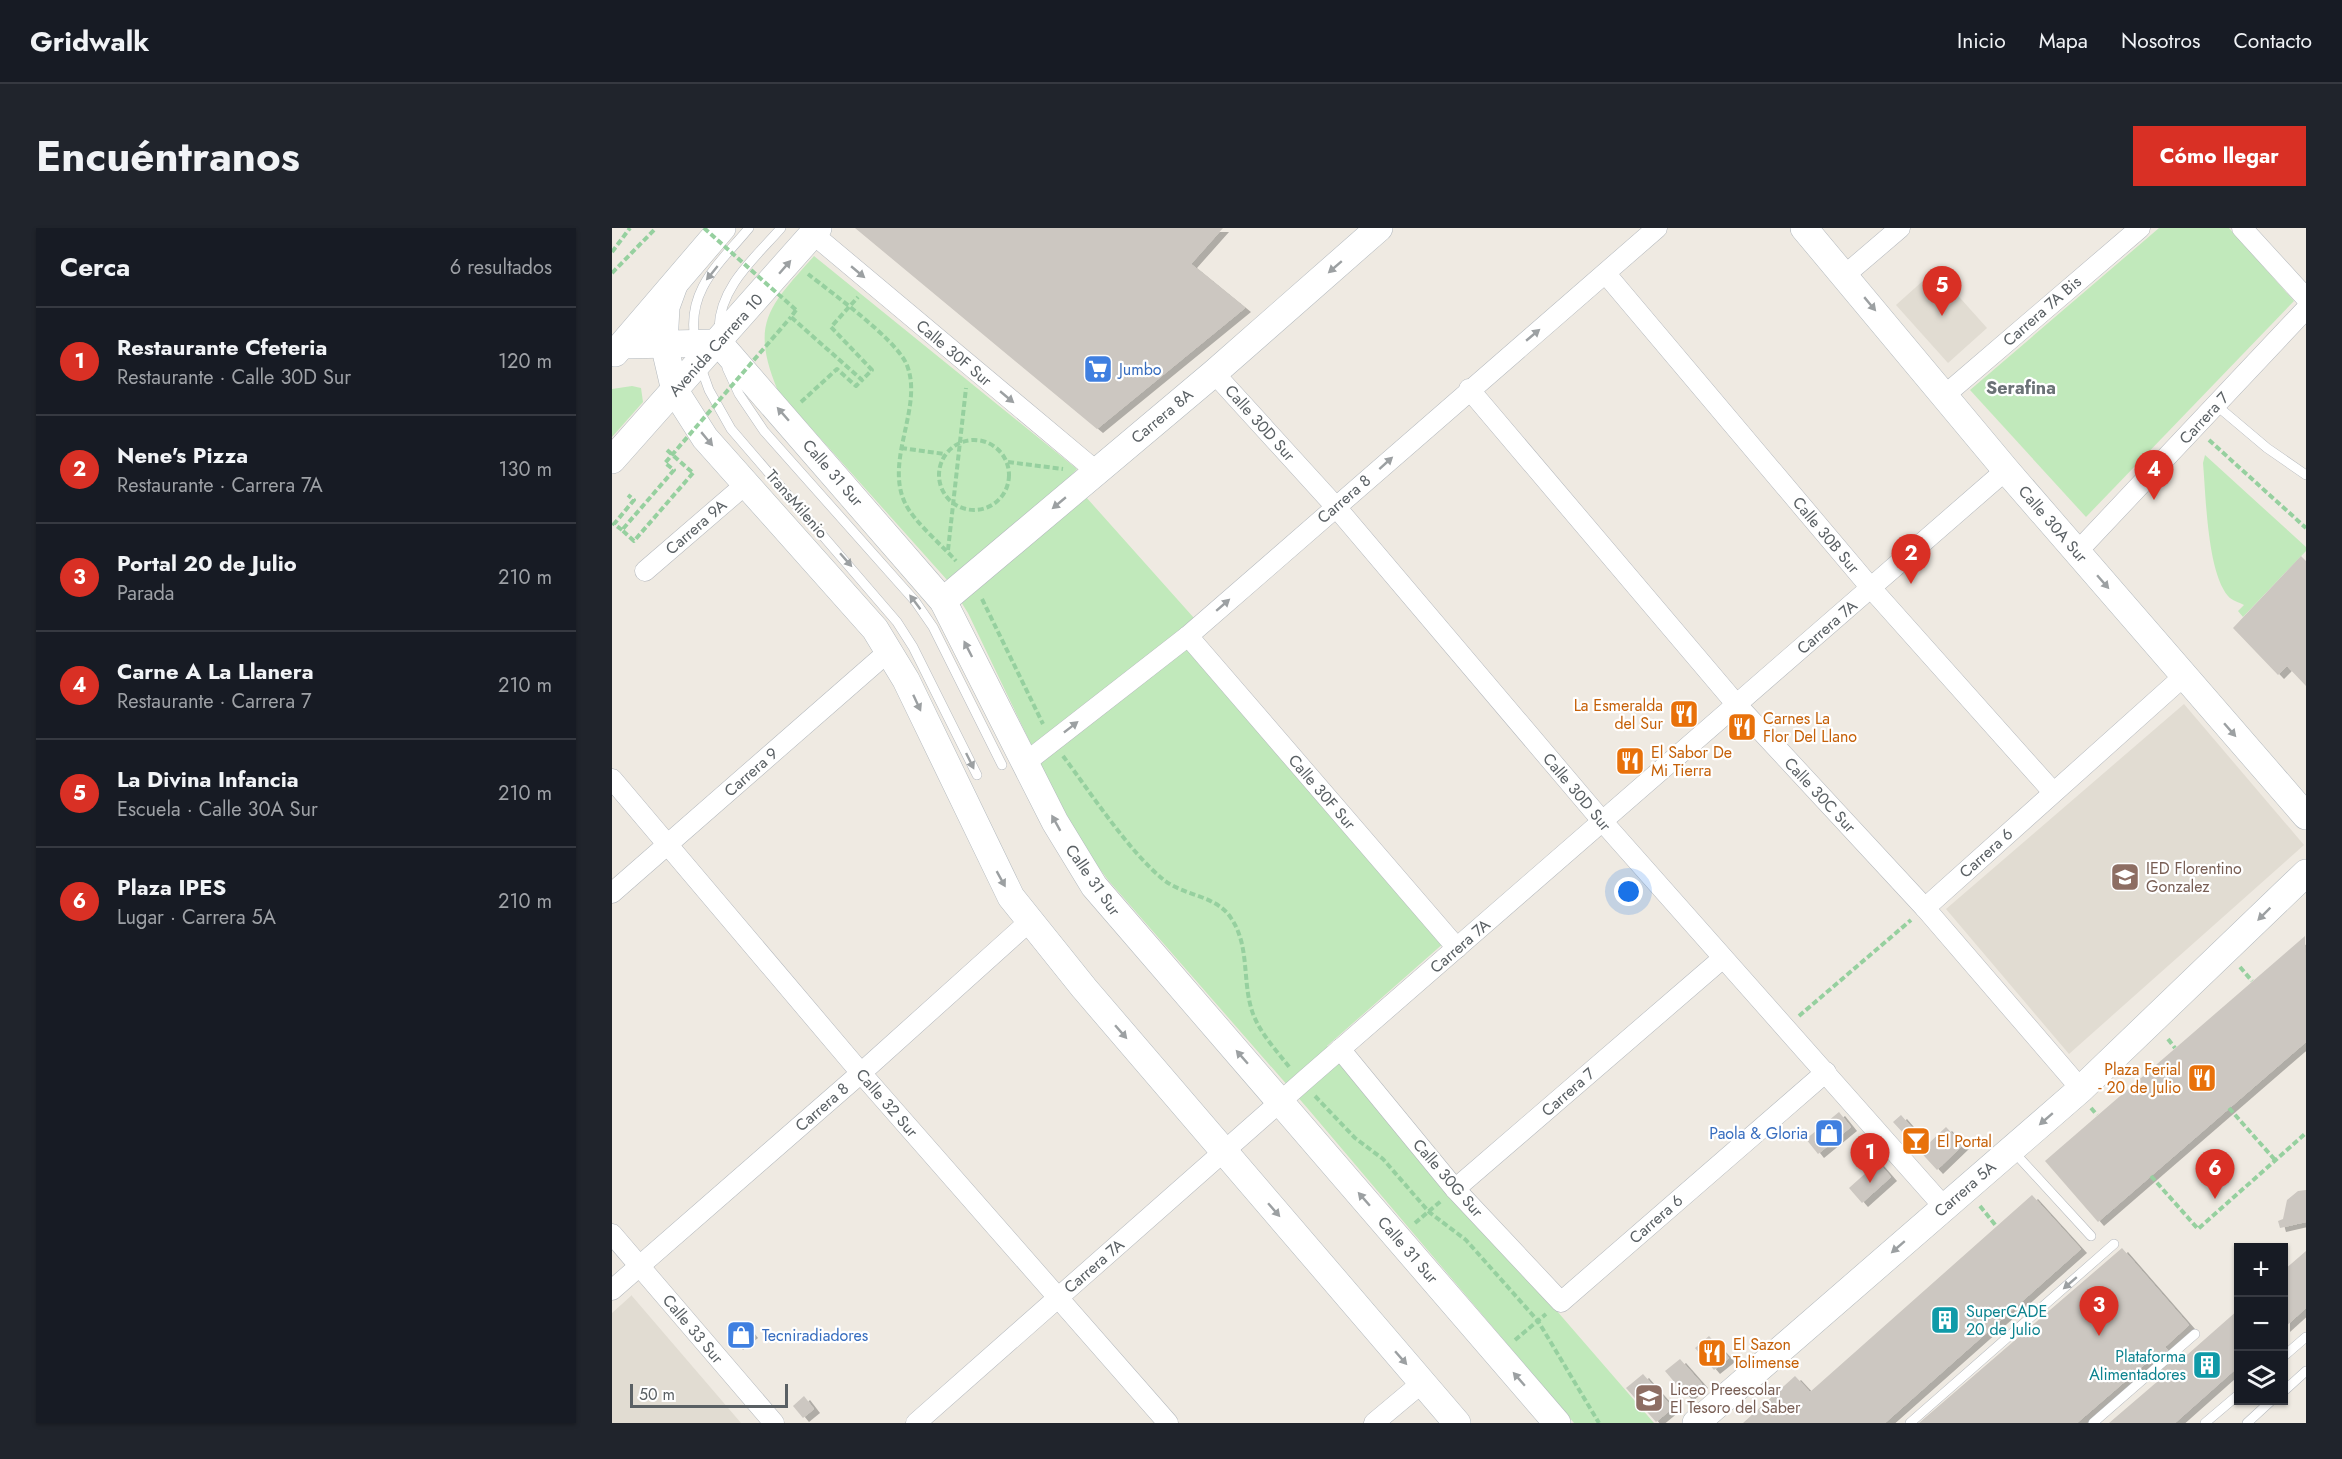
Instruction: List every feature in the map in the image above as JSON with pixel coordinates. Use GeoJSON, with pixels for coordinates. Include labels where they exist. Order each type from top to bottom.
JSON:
{"type":"FeatureCollection","features":[{"type":"Feature","properties":{"kind":"street"},"geometry":{"type":"LineString","coordinates":[[616,346],[674,285],[722,228]]}},
{"type":"Feature","properties":{"kind":"street","name":"Carrera 8A"},"geometry":{"type":"LineString","coordinates":[[943,601],[1214,373],[1379,228]]}},
{"type":"Feature","properties":{"kind":"street","name":"Carrera 8"},"geometry":{"type":"LineString","coordinates":[[1013,764],[1052,742],[1188,636],[1469,389],[1657,228]]}},
{"type":"Feature","properties":{"kind":"street","name":"Calle 30A Sur"},"geometry":{"type":"LineString","coordinates":[[1804,228],[2006,470],[2306,816]]}},
{"type":"Feature","properties":{"kind":"street"},"geometry":{"type":"LineString","coordinates":[[1845,275],[1900,228]]}},
{"type":"Feature","properties":{"kind":"street","name":"Carrera 7A Bis"},"geometry":{"type":"LineString","coordinates":[[1945,395],[2140,228]]}},
{"type":"Feature","properties":{"kind":"street"},"geometry":{"type":"LineString","coordinates":[[2242,228],[2306,298]]}},
{"type":"Feature","properties":{"kind":"street","name":"Avenida Carrera 10"},"geometry":{"type":"LineString","coordinates":[[612,460],[675,391],[705,350],[815,231]]}},
{"type":"Feature","properties":{"kind":"street","name":"Calle 30F Sur"},"geometry":{"type":"LineString","coordinates":[[815,231],[1096,471]]}},
{"type":"Feature","properties":{"kind":"street","name":"Calle 30B Sur"},"geometry":{"type":"LineString","coordinates":[[1606,274],[1871,588],[2053,792]]}},
{"type":"Feature","properties":{"kind":"street"},"geometry":{"type":"LineString","coordinates":[[674,285],[666,307],[664,344],[675,391],[705,438],[857,606],[890,651],[998,873],[1030,921],[1457,1423]]}},
{"type":"Feature","properties":{"kind":"street","name":"Carrera 7"},"geometry":{"type":"LineString","coordinates":[[2077,552],[2306,309]]}},
{"type":"Feature","properties":{"kind":"street"},"geometry":{"type":"LineString","coordinates":[[616,346],[664,344],[705,350]]}},
{"type":"Feature","properties":{"kind":"street","name":"Calle 31 Sur"},"geometry":{"type":"LineString","coordinates":[[705,350],[943,601],[1013,764],[1055,822],[1094,886],[1557,1423]]}},
{"type":"Feature","properties":{"kind":"street","name":"Calle 30D Sur"},"geometry":{"type":"LineString","coordinates":[[1214,373],[1336,507],[1602,822],[1787,1026],[1944,1207]]}},
{"type":"Feature","properties":{"kind":"street","name":"Calle 30C Sur"},"geometry":{"type":"LineString","coordinates":[[1469,389],[1737,705],[1925,908],[2081,1089]]}},
{"type":"Feature","properties":{"kind":"street","name":"Carrera 7A"},"geometry":{"type":"LineString","coordinates":[[916,1423],[1280,1101],[2006,470]]}},
{"type":"Feature","properties":{"kind":"street","name":"Carrera 9A"},"geometry":{"type":"LineString","coordinates":[[645,571],[746,484]]}},
{"type":"Feature","properties":{"kind":"street","name":"Calle 30F Sur"},"geometry":{"type":"LineString","coordinates":[[1188,636],[1457,948]]}},
{"type":"Feature","properties":{"kind":"street","name":"Carrera 9"},"geometry":{"type":"LineString","coordinates":[[612,893],[890,651]]}},
{"type":"Feature","properties":{"kind":"street","name":"Carrera 6"},"geometry":{"type":"LineString","coordinates":[[1925,908],[2184,676]]}},
{"type":"Feature","properties":{"kind":"street","name":"Calle 32 Sur"},"geometry":{"type":"LineString","coordinates":[[612,779],[861,1073],[1168,1423]]}},
{"type":"Feature","properties":{"kind":"street","name":"Carrera 5A"},"geometry":{"type":"LineString","coordinates":[[1696,1423],[2081,1089],[2306,873]]}},
{"type":"Feature","properties":{"kind":"street","name":"Carrera 8"},"geometry":{"type":"LineString","coordinates":[[612,1290],[861,1073],[1030,921]]}},
{"type":"Feature","properties":{"kind":"street","name":"Carrera 7"},"geometry":{"type":"LineString","coordinates":[[1455,1189],[1723,958]]}},
{"type":"Feature","properties":{"kind":"street","name":"Calle 30G Sur"},"geometry":{"type":"LineString","coordinates":[[1340,1049],[1455,1189],[1561,1302]]}},
{"type":"Feature","properties":{"kind":"street","name":"Carrera 6"},"geometry":{"type":"LineString","coordinates":[[1561,1302],[1826,1072]]}},
{"type":"Feature","properties":{"kind":"street","name":"Calle 33 Sur"},"geometry":{"type":"LineString","coordinates":[[612,1234],[774,1423]]}},
{"type":"Feature","properties":{"kind":"street"},"geometry":{"type":"LineString","coordinates":[[1374,1423],[1423,1382]]}},
{"type":"Feature","properties":{"kind":"lane","name":"TransMilenio"},"geometry":{"type":"LineString","coordinates":[[749,228],[699,291],[693,315],[705,350],[714,400],[731,429],[897,622],[913,647],[977,775]]}},
{"type":"Feature","properties":{"kind":"lane","name":"TransMilenio"},"geometry":{"type":"LineString","coordinates":[[705,350],[719,324],[725,296],[782,228]]}},
{"type":"Feature","properties":{"kind":"lane","name":"TransMilenio"},"geometry":{"type":"LineString","coordinates":[[705,350],[764,431],[893,574],[933,627],[1013,764]]}},
{"type":"Feature","properties":{"kind":"lane"},"geometry":{"type":"LineString","coordinates":[[2216,405],[2267,448],[2306,475]]}},
{"type":"Feature","properties":{"kind":"lane"},"geometry":{"type":"LineString","coordinates":[[2011,1149],[2091,1236]]}},
{"type":"Feature","properties":{"kind":"lane"},"geometry":{"type":"LineString","coordinates":[[1910,1423],[2114,1244]]}},
{"type":"Feature","properties":{"kind":"lane"},"geometry":{"type":"LineString","coordinates":[[2093,1423],[2195,1335]]}},
{"type":"Feature","properties":{"kind":"lane"},"geometry":{"type":"LineString","coordinates":[[2288,1352],[2306,1337]]}},
{"type":"Feature","properties":{"kind":"lane"},"geometry":{"type":"LineString","coordinates":[[2288,1387],[2306,1371]]}},
{"type":"Feature","properties":{"kind":"lane"},"geometry":{"type":"LineString","coordinates":[[2205,1423],[2234,1398]]}},
{"type":"Feature","properties":{"kind":"lane"},"geometry":{"type":"LineString","coordinates":[[2247,1423],[2267,1405]]}},
{"type":"Feature","properties":{"kind":"path"},"geometry":{"type":"LineString","coordinates":[[612,252],[630,228]]}},
{"type":"Feature","properties":{"kind":"path"},"geometry":{"type":"LineString","coordinates":[[612,273],[656,228]]}},
{"type":"Feature","properties":{"kind":"path"},"geometry":{"type":"LineString","coordinates":[[622,530],[674,470],[666,463],[796,310],[704,228]]}},
{"type":"Feature","properties":{"kind":"path"},"geometry":{"type":"LineString","coordinates":[[807,273],[882,337],[905,362],[911,381],[898,472],[901,493],[906,506],[972,577],[1052,742],[1130,843],[1165,881],[1209,899],[1230,916],[1241,937],[1246,985],[1252,1012],[1266,1038],[1302,1082],[1355,1138],[1383,1159],[1429,1212],[1466,1240],[1538,1321],[1599,1423]]}},
{"type":"Feature","properties":{"kind":"path"},"geometry":{"type":"LineString","coordinates":[[800,403],[837,369],[856,386],[872,370],[831,327],[862,292]]}},
{"type":"Feature","properties":{"kind":"path"},"geometry":{"type":"LineString","coordinates":[[790,317],[862,380]]}},
{"type":"Feature","properties":{"kind":"path"},"geometry":{"type":"LineString","coordinates":[[947,551],[967,379]]}},
{"type":"Feature","properties":{"kind":"path"},"geometry":{"type":"LineString","coordinates":[[2195,427],[2306,528]]}},
{"type":"Feature","properties":{"kind":"path"},"geometry":{"type":"LineString","coordinates":[[973,439],[984,440],[995,446],[1007,462],[1010,477],[1007,488],[1000,499],[992,506],[969,510],[953,503],[942,490],[938,479],[939,468],[945,454],[960,442],[973,439]]}},
{"type":"Feature","properties":{"kind":"path"},"geometry":{"type":"LineString","coordinates":[[901,448],[945,454]]}},
{"type":"Feature","properties":{"kind":"path"},"geometry":{"type":"LineString","coordinates":[[628,495],[634,500],[614,524],[634,541],[693,473],[667,450]]}},
{"type":"Feature","properties":{"kind":"path"},"geometry":{"type":"LineString","coordinates":[[1007,462],[1066,470]]}},
{"type":"Feature","properties":{"kind":"path"},"geometry":{"type":"LineString","coordinates":[[1787,1026],[1925,908]]}},
{"type":"Feature","properties":{"kind":"path"},"geometry":{"type":"LineString","coordinates":[[2240,967],[2252,981]]}},
{"type":"Feature","properties":{"kind":"path"},"geometry":{"type":"LineString","coordinates":[[2168,1039],[2175,1048]]}},
{"type":"Feature","properties":{"kind":"path"},"geometry":{"type":"LineString","coordinates":[[2229,1108],[2275,1160]]}},
{"type":"Feature","properties":{"kind":"path"},"geometry":{"type":"LineString","coordinates":[[2151,1176],[2198,1229],[2306,1133]]}},
{"type":"Feature","properties":{"kind":"path"},"geometry":{"type":"LineString","coordinates":[[1412,1226],[1455,1189]]}},
{"type":"Feature","properties":{"kind":"path"},"geometry":{"type":"LineString","coordinates":[[1979,1205],[1997,1227]]}},
{"type":"Feature","properties":{"kind":"path"},"geometry":{"type":"LineString","coordinates":[[1513,1342],[1561,1302]]}},
{"type":"Feature","properties":{"kind":"shaded area"},"geometry":{"type":"Polygon","coordinates":[[[1935,270],[1987,328],[1948,363],[1896,305],[1935,270]]]}},
{"type":"Feature","properties":{"kind":"shaded area","name":"IED Florentino Gonzalez"},"geometry":{"type":"Polygon","coordinates":[[[2184,704],[2304,845],[2069,1054],[1946,909],[2184,704]]]}},
{"type":"Feature","properties":{"kind":"shaded area"},"geometry":{"type":"Polygon","coordinates":[[[632,1295],[741,1423],[612,1423],[612,1313],[632,1295]]]}},
{"type":"Feature","properties":{"kind":"green space"},"geometry":{"type":"Polygon","coordinates":[[[2159,228],[2229,228],[2294,301],[2086,517],[1970,390],[2159,228]]]}},
{"type":"Feature","properties":{"kind":"green space"},"geometry":{"type":"Polygon","coordinates":[[[814,256],[1077,469],[1069,478],[1194,618],[1177,633],[1445,942],[1327,1046],[1654,1423],[1574,1423],[1309,1110],[1108,880],[1081,844],[968,613],[948,581],[778,391],[765,348],[765,331],[769,316],[786,288],[814,256]]]}},
{"type":"Feature","properties":{"kind":"green space"},"geometry":{"type":"Polygon","coordinates":[[[632,386],[641,388],[643,402],[612,437],[612,389],[632,386]]]}},
{"type":"Feature","properties":{"kind":"green space"},"geometry":{"type":"Polygon","coordinates":[[[2205,455],[2306,547],[2306,551],[2243,617],[2238,611],[2244,605],[2228,596],[2221,584],[2212,552],[2203,463],[2205,455]]]}},
{"type":"Feature","properties":{"kind":"building","name":"Jumbo"},"geometry":{"type":"Polygon","coordinates":[[[855,228],[1223,228],[1191,264],[1245,308],[1097,429],[855,228]]]}},
{"type":"Feature","properties":{"kind":"building"},"geometry":{"type":"Polygon","coordinates":[[[2301,556],[2306,561],[2306,686],[2287,666],[2278,675],[2233,628],[2301,556]]]}},
{"type":"Feature","properties":{"kind":"building","name":"Plaza Ferial - 20 de Julio"},"geometry":{"type":"Polygon","coordinates":[[[2305,936],[2306,1042],[2098,1222],[2045,1161],[2305,936]]]}},
{"type":"Feature","properties":{"kind":"building","name":"Paola & Gloria"},"geometry":{"type":"Polygon","coordinates":[[[1839,1112],[1851,1127],[1818,1154],[1806,1139],[1839,1112]]]}},
{"type":"Feature","properties":{"kind":"building"},"geometry":{"type":"Polygon","coordinates":[[[1901,1115],[1927,1145],[1946,1127],[1963,1145],[1937,1170],[1893,1122],[1901,1115]]]}},
{"type":"Feature","properties":{"kind":"building"},"geometry":{"type":"Polygon","coordinates":[[[1878,1162],[1891,1177],[1862,1203],[1849,1188],[1878,1162]]]}},
{"type":"Feature","properties":{"kind":"building"},"geometry":{"type":"Polygon","coordinates":[[[2306,1190],[2306,1222],[2280,1228],[2278,1221],[2283,1219],[2287,1200],[2298,1191],[2306,1190]]]}},
{"type":"Feature","properties":{"kind":"building","name":"SuperCADE 20 de Julio"},"geometry":{"type":"Polygon","coordinates":[[[2032,1195],[2081,1249],[1885,1423],[1743,1423],[1795,1376],[1810,1392],[2032,1195]]]}},
{"type":"Feature","properties":{"kind":"building"},"geometry":{"type":"Polygon","coordinates":[[[2122,1248],[2189,1325],[2165,1347],[2179,1362],[2234,1314],[2234,1371],[2175,1423],[2109,1423],[2165,1375],[2151,1359],[2077,1423],[1919,1423],[2122,1248]]]}},
{"type":"Feature","properties":{"kind":"building"},"geometry":{"type":"Polygon","coordinates":[[[2306,1251],[2306,1308],[2288,1324],[2288,1297],[2288,1267],[2306,1251]]]}},
{"type":"Feature","properties":{"kind":"building","name":"Tecniradiadores"},"geometry":{"type":"Polygon","coordinates":[[[744,1324],[752,1334],[737,1346],[729,1336],[744,1324]]]}},
{"type":"Feature","properties":{"kind":"building","name":"El Sazon Tolimense"},"geometry":{"type":"Polygon","coordinates":[[[1709,1336],[1729,1358],[1714,1370],[1695,1348],[1709,1336]]]}},
{"type":"Feature","properties":{"kind":"building"},"geometry":{"type":"Polygon","coordinates":[[[1680,1359],[1702,1384],[1687,1397],[1665,1371],[1680,1359]]]}},
{"type":"Feature","properties":{"kind":"building","name":"Liceo Preescolar El Tesoro del Saber"},"geometry":{"type":"Polygon","coordinates":[[[1643,1374],[1673,1408],[1656,1422],[1626,1388],[1643,1374]]]}},
{"type":"Feature","properties":{"kind":"building"},"geometry":{"type":"Polygon","coordinates":[[[804,1396],[814,1409],[803,1418],[793,1406],[804,1396]]]}},
{"type":"Feature","properties":{"kind":"place","name":"La Divina Infancia"},"geometry":{"type":"Point","coordinates":[1942,316]}},
{"type":"Feature","properties":{"kind":"place","name":"Jumbo"},"geometry":{"type":"Point","coordinates":[1098,369]}},
{"type":"Feature","properties":{"kind":"place","name":"Carne A La Llanera"},"geometry":{"type":"Point","coordinates":[2154,500]}},
{"type":"Feature","properties":{"kind":"place","name":"Nene's Pizza"},"geometry":{"type":"Point","coordinates":[1911,584]}},
{"type":"Feature","properties":{"kind":"place","name":"La Esmeralda del Sur"},"geometry":{"type":"Point","coordinates":[1684,714]}},
{"type":"Feature","properties":{"kind":"place","name":"Carnes La Flor Del Llano"},"geometry":{"type":"Point","coordinates":[1742,727]}},
{"type":"Feature","properties":{"kind":"place","name":"El Sabor De Mi Tierra"},"geometry":{"type":"Point","coordinates":[1630,761]}},
{"type":"Feature","properties":{"kind":"place","name":"IED Florentino Gonzalez"},"geometry":{"type":"Point","coordinates":[2125,877]}},
{"type":"Feature","properties":{"kind":"place","name":"Plaza Ferial - 20 de Julio"},"geometry":{"type":"Point","coordinates":[2202,1078]}},
{"type":"Feature","properties":{"kind":"place","name":"Paola & Gloria"},"geometry":{"type":"Point","coordinates":[1829,1133]}},
{"type":"Feature","properties":{"kind":"place","name":"El Portal"},"geometry":{"type":"Point","coordinates":[1916,1141]}},
{"type":"Feature","properties":{"kind":"place","name":"Restaurante Cfeteria"},"geometry":{"type":"Point","coordinates":[1870,1183]}},
{"type":"Feature","properties":{"kind":"place","name":"Plaza IPES"},"geometry":{"type":"Point","coordinates":[2215,1199]}},
{"type":"Feature","properties":{"kind":"place","name":"SuperCADE 20 de Julio"},"geometry":{"type":"Point","coordinates":[1945,1320]}},
{"type":"Feature","properties":{"kind":"place","name":"Tecniradiadores"},"geometry":{"type":"Point","coordinates":[741,1335]}},
{"type":"Feature","properties":{"kind":"place","name":"Portal 20 de Julio"},"geometry":{"type":"Point","coordinates":[2099,1336]}},
{"type":"Feature","properties":{"kind":"place","name":"El Sazon Tolimense"},"geometry":{"type":"Point","coordinates":[1712,1353]}},
{"type":"Feature","properties":{"kind":"place","name":"Plataforma Alimentadores"},"geometry":{"type":"Point","coordinates":[2207,1365]}},
{"type":"Feature","properties":{"kind":"place","name":"Liceo Preescolar El Tesoro del Saber"},"geometry":{"type":"Point","coordinates":[1649,1398]}},
{"type":"Feature","properties":{"kind":"district","name":"Serafina"},"geometry":{"type":"Point","coordinates":[2021,388]}}]}
